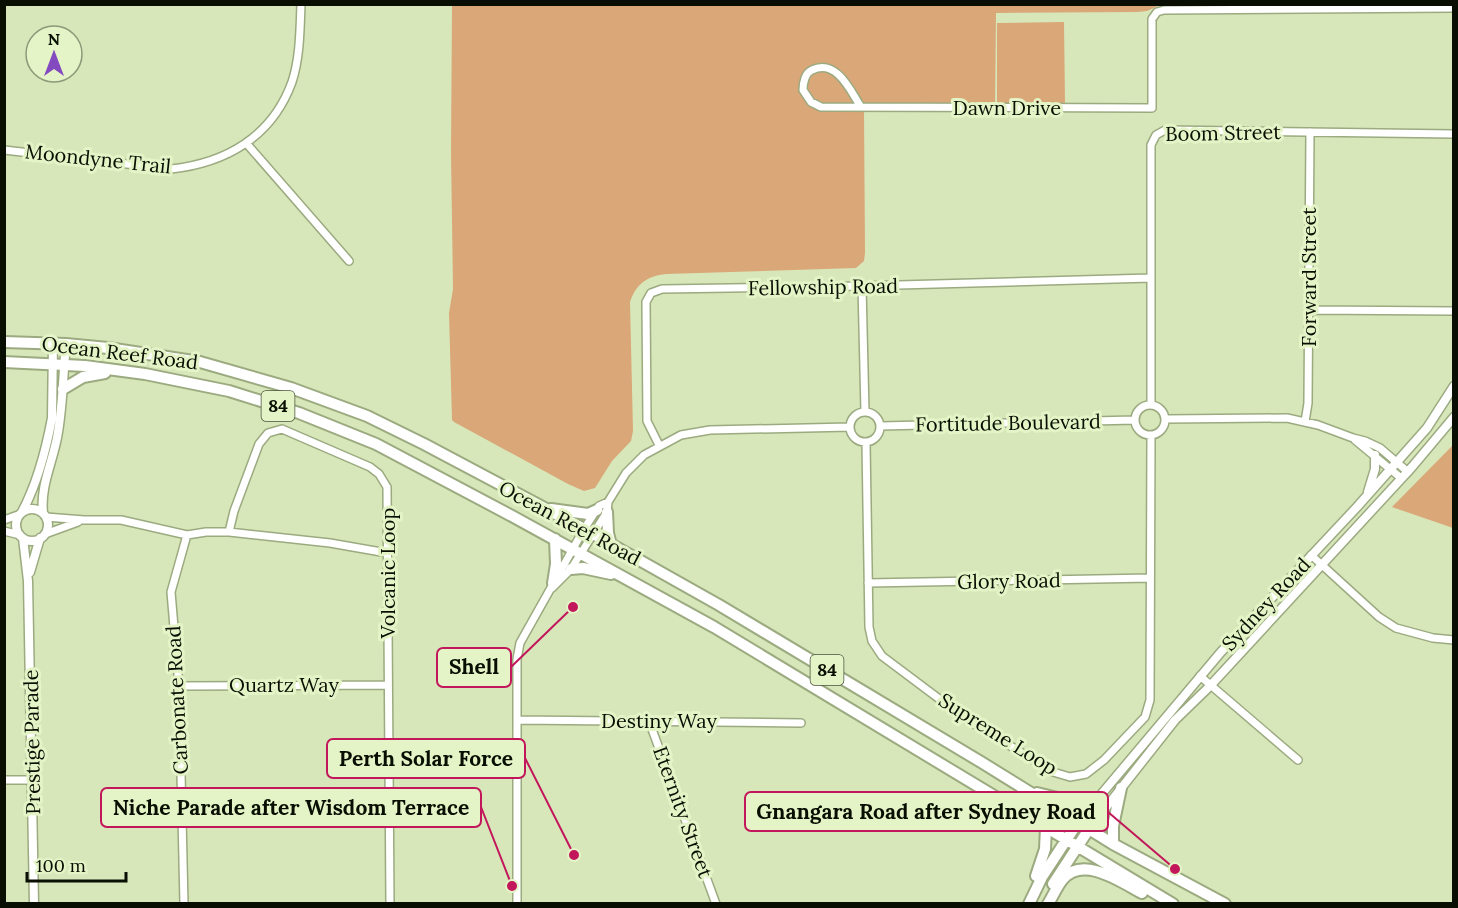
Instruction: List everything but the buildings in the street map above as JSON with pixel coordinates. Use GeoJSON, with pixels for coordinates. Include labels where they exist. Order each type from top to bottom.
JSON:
{"type":"FeatureCollection","features":[{"type":"Feature","properties":{"kind":"main road","name":"Ocean Reef Road"},"geometry":{"type":"LineString","coordinates":[[4,342],[66,344],[150,353],[200,362],[291,388],[367,416],[588,532],[719,605],[1113,844],[1225,903]]}},
{"type":"Feature","properties":{"kind":"main road","name":"Ocean Reef Road"},"geometry":{"type":"LineString","coordinates":[[4,362],[65,364],[130,372],[229,391],[299,413],[343,430],[407,460],[714,627],[1077,846]]}},
{"type":"Feature","properties":{"kind":"main road"},"geometry":{"type":"LineString","coordinates":[[63,389],[83,377],[130,372]]}},
{"type":"Feature","properties":{"kind":"main road"},"geometry":{"type":"LineString","coordinates":[[542,508],[583,514],[604,508],[611,545]]}},
{"type":"Feature","properties":{"kind":"main road"},"geometry":{"type":"LineString","coordinates":[[550,587],[556,564],[555,539]]}},
{"type":"Feature","properties":{"kind":"main road"},"geometry":{"type":"LineString","coordinates":[[571,569],[583,568],[620,575]]}},
{"type":"Feature","properties":{"kind":"main road"},"geometry":{"type":"LineString","coordinates":[[1113,844],[1113,826],[1121,788]]}},
{"type":"Feature","properties":{"kind":"main road"},"geometry":{"type":"LineString","coordinates":[[1025,790],[1078,803],[1094,803]]}},
{"type":"Feature","properties":{"kind":"main road"},"geometry":{"type":"LineString","coordinates":[[1030,900],[1078,822]]}},
{"type":"Feature","properties":{"kind":"main road"},"geometry":{"type":"LineString","coordinates":[[1030,900],[1045,849],[1046,827]]}},
{"type":"Feature","properties":{"kind":"main road"},"geometry":{"type":"LineString","coordinates":[[1046,903],[1061,870],[1089,829]]}},
{"type":"Feature","properties":{"kind":"main road","name":"84"},"geometry":{"type":"LineString","coordinates":[[1077,846],[1171,902]]}},
{"type":"Feature","properties":{"kind":"main road"},"geometry":{"type":"LineString","coordinates":[[1046,903],[1062,879],[1082,869],[1110,876],[1142,893],[1171,902]]}},
{"type":"Feature","properties":{"kind":"street","name":"Moondyne Trail"},"geometry":{"type":"LineString","coordinates":[[4,150],[171,169],[194,166],[222,158],[247,144],[267,124],[282,104],[292,82],[298,56],[301,4]]}},
{"type":"Feature","properties":{"kind":"street","name":"Dawn Drive"},"geometry":{"type":"LineString","coordinates":[[861,107],[842,78],[835,72],[820,68],[808,73],[803,90],[811,102],[821,107],[1152,108],[1152,19],[1156,12],[1164,10],[1454,8]]}},
{"type":"Feature","properties":{"kind":"street","name":"Boom Street"},"geometry":{"type":"LineString","coordinates":[[1151,405],[1151,145],[1156,135],[1165,130],[1454,134]]}},
{"type":"Feature","properties":{"kind":"street","name":"Forward Street"},"geometry":{"type":"LineString","coordinates":[[1305,422],[1308,403],[1310,132]]}},
{"type":"Feature","properties":{"kind":"street"},"geometry":{"type":"LineString","coordinates":[[247,144],[349,261]]}},
{"type":"Feature","properties":{"kind":"street","name":"Fellowship Road"},"geometry":{"type":"LineString","coordinates":[[659,445],[647,421],[646,302],[651,293],[662,289],[1151,278]]}},
{"type":"Feature","properties":{"kind":"street"},"geometry":{"type":"LineString","coordinates":[[862,286],[865,412]]}},
{"type":"Feature","properties":{"kind":"street"},"geometry":{"type":"LineString","coordinates":[[1309,310],[1454,311]]}},
{"type":"Feature","properties":{"kind":"street"},"geometry":{"type":"LineString","coordinates":[[21,537],[15,523],[34,487],[50,430],[53,344]]}},
{"type":"Feature","properties":{"kind":"street"},"geometry":{"type":"LineString","coordinates":[[42,536],[48,526],[44,515],[43,488],[58,431],[66,344]]}},
{"type":"Feature","properties":{"kind":"street","name":"Sydney Road"},"geometry":{"type":"LineString","coordinates":[[1078,822],[1200,676],[1427,428],[1454,386]]}},
{"type":"Feature","properties":{"kind":"street"},"geometry":{"type":"LineString","coordinates":[[1151,405],[1162,410],[1166,419],[1163,429],[1150,436],[1138,429],[1134,420],[1138,410],[1151,405]]}},
{"type":"Feature","properties":{"kind":"street"},"geometry":{"type":"LineString","coordinates":[[865,412],[877,417],[881,426],[875,440],[866,443],[852,436],[849,427],[853,417],[865,412]]}},
{"type":"Feature","properties":{"kind":"street","name":"Sydney Road"},"geometry":{"type":"LineString","coordinates":[[1089,829],[1175,720],[1210,686],[1405,475],[1454,417]]}},
{"type":"Feature","properties":{"kind":"street"},"geometry":{"type":"LineString","coordinates":[[1166,419],[1287,418],[1318,425],[1380,448],[1405,475]]}},
{"type":"Feature","properties":{"kind":"street","name":"Fortitude Boulevard"},"geometry":{"type":"LineString","coordinates":[[881,426],[1134,420]]}},
{"type":"Feature","properties":{"kind":"street"},"geometry":{"type":"LineString","coordinates":[[517,903],[517,659],[520,643],[550,587],[626,473],[644,455],[681,435],[710,430],[849,427]]}},
{"type":"Feature","properties":{"kind":"street","name":"Volcanic Loop"},"geometry":{"type":"LineString","coordinates":[[229,532],[234,511],[259,444],[268,433],[282,429],[370,467],[379,474],[387,488],[390,903]]}},
{"type":"Feature","properties":{"kind":"street","name":"Supreme Loop"},"geometry":{"type":"LineString","coordinates":[[866,443],[869,627],[872,641],[882,656],[966,719],[1053,772],[1070,777],[1086,774],[1104,760],[1145,717],[1150,700],[1150,436]]}},
{"type":"Feature","properties":{"kind":"street"},"geometry":{"type":"LineString","coordinates":[[1353,438],[1375,455],[1394,465]]}},
{"type":"Feature","properties":{"kind":"street"},"geometry":{"type":"LineString","coordinates":[[1367,495],[1376,469],[1375,455]]}},
{"type":"Feature","properties":{"kind":"street"},"geometry":{"type":"LineString","coordinates":[[4,520],[35,509],[44,515],[84,520],[122,520],[186,535],[229,532],[330,543],[387,553]]}},
{"type":"Feature","properties":{"kind":"street"},"geometry":{"type":"LineString","coordinates":[[4,531],[30,541],[84,520]]}},
{"type":"Feature","properties":{"kind":"street","name":"Carbonate Road"},"geometry":{"type":"LineString","coordinates":[[184,903],[179,686],[171,592],[186,535]]}},
{"type":"Feature","properties":{"kind":"street","name":"Prestige Parade"},"geometry":{"type":"LineString","coordinates":[[28,581],[42,536]]}},
{"type":"Feature","properties":{"kind":"street","name":"Prestige Parade"},"geometry":{"type":"LineString","coordinates":[[21,537],[28,581],[34,903]]}},
{"type":"Feature","properties":{"kind":"street"},"geometry":{"type":"LineString","coordinates":[[550,587],[571,569],[576,551]]}},
{"type":"Feature","properties":{"kind":"street"},"geometry":{"type":"LineString","coordinates":[[1311,555],[1380,617],[1396,627],[1433,638],[1454,640]]}},
{"type":"Feature","properties":{"kind":"street","name":"Glory Road"},"geometry":{"type":"LineString","coordinates":[[868,583],[1150,578]]}},
{"type":"Feature","properties":{"kind":"street"},"geometry":{"type":"LineString","coordinates":[[1200,676],[1298,760]]}},
{"type":"Feature","properties":{"kind":"street","name":"Quartz Way"},"geometry":{"type":"LineString","coordinates":[[179,686],[388,685]]}},
{"type":"Feature","properties":{"kind":"street","name":"Destiny Way"},"geometry":{"type":"LineString","coordinates":[[517,720],[801,723]]}},
{"type":"Feature","properties":{"kind":"street","name":"Eternity Street"},"geometry":{"type":"LineString","coordinates":[[649,721],[716,903]]}},
{"type":"Feature","properties":{"kind":"street"},"geometry":{"type":"LineString","coordinates":[[4,780],[33,780]]}},
{"type":"Feature","properties":{"kind":"street"},"geometry":{"type":"LineString","coordinates":[[182,816],[389,816]]}},
{"type":"Feature","properties":{"kind":"shaded area"},"geometry":{"type":"Polygon","coordinates":[[[452,5],[1160,5],[1147,11],[1137,12],[996,13],[995,112],[864,111],[865,253],[864,261],[856,268],[666,274],[643,282],[635,290],[630,302],[633,431],[631,441],[612,461],[595,488],[584,491],[452,420],[449,313],[453,289],[452,5]]]}},
{"type":"Feature","properties":{"kind":"shaded area"},"geometry":{"type":"Polygon","coordinates":[[[1064,22],[1065,104],[997,104],[997,23],[1064,22]]]}},
{"type":"Feature","properties":{"kind":"shaded area"},"geometry":{"type":"Polygon","coordinates":[[[1453,445],[1453,528],[1392,507],[1453,445]]]}},
{"type":"Feature","properties":{"kind":"place","name":"Shell"},"geometry":{"type":"Point","coordinates":[573,607]}},
{"type":"Feature","properties":{"kind":"place","name":"Perth Solar Force"},"geometry":{"type":"Point","coordinates":[574,855]}},
{"type":"Feature","properties":{"kind":"place","name":"Gnangara Road after Sydney Road"},"geometry":{"type":"Point","coordinates":[1175,869]}},
{"type":"Feature","properties":{"kind":"place","name":"Niche Parade after Wisdom Terrace"},"geometry":{"type":"Point","coordinates":[512,886]}}]}
